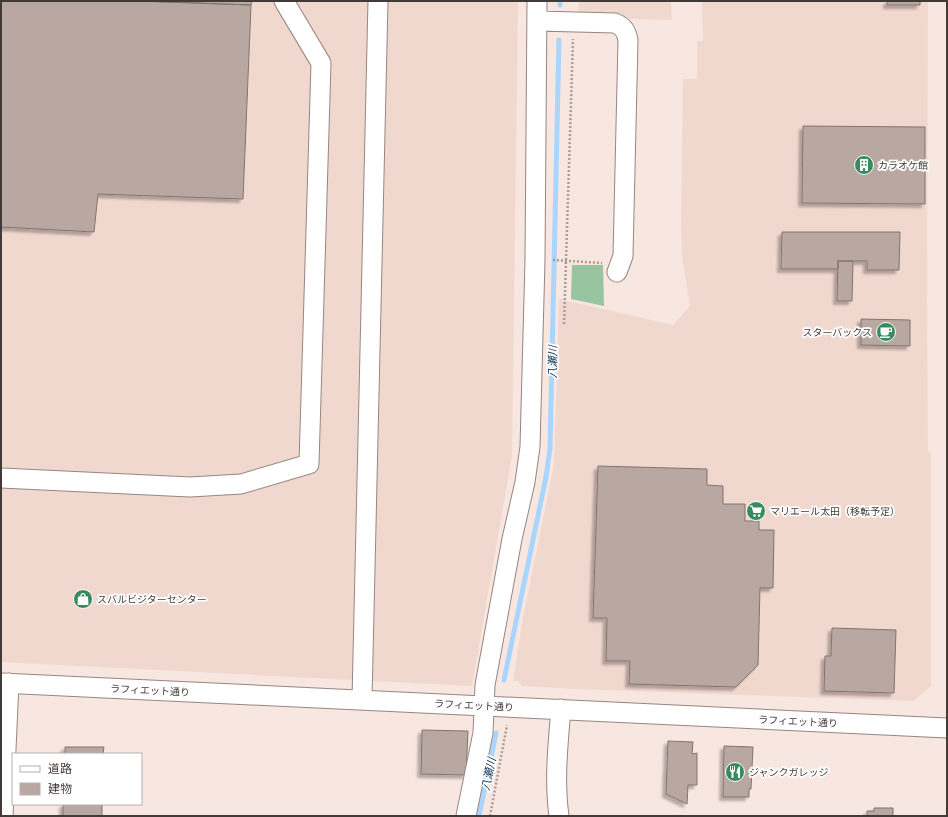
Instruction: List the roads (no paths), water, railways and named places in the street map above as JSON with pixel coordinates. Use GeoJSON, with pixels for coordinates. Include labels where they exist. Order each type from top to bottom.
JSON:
{"type":"FeatureCollection","features":[{"type":"Feature","properties":{"kind":"street"},"geometry":{"type":"LineString","coordinates":[[1,478],[190,487],[241,484],[309,464],[322,63],[284,1]]}},
{"type":"Feature","properties":{"kind":"street"},"geometry":{"type":"LineString","coordinates":[[362,700],[378,1]]}},
{"type":"Feature","properties":{"kind":"street"},"geometry":{"type":"LineString","coordinates":[[466,816],[483,733],[484,685],[525,482],[530,446],[535,260],[537,1]]}},
{"type":"Feature","properties":{"kind":"street"},"geometry":{"type":"LineString","coordinates":[[537,21],[615,23],[622,27],[628,40],[623,256],[611,267]]}},
{"type":"Feature","properties":{"kind":"street"},"geometry":{"type":"LineString","coordinates":[[3,816],[5,683]]}},
{"type":"Feature","properties":{"kind":"street","name":"ラフィエット通り"},"geometry":{"type":"LineString","coordinates":[[5,683],[947,728]]}},
{"type":"Feature","properties":{"kind":"street"},"geometry":{"type":"LineString","coordinates":[[559,816],[557,800],[557,750],[561,709]]}},
{"type":"Feature","properties":{"kind":"waterway","name":"八瀬川"},"geometry":{"type":"LineString","coordinates":[[504,680],[546,477],[550,449],[559,40]]}},
{"type":"Feature","properties":{"kind":"waterway","name":"八瀬川"},"geometry":{"type":"LineString","coordinates":[[479,816],[496,733]]}},
{"type":"Feature","properties":{"kind":"place","name":"カラオケ館"},"geometry":{"type":"Point","coordinates":[864,165]}},
{"type":"Feature","properties":{"kind":"place","name":"スターバックス"},"geometry":{"type":"Point","coordinates":[886,332]}},
{"type":"Feature","properties":{"kind":"place","name":"マリエール太田（移転予定）"},"geometry":{"type":"Point","coordinates":[756,511]}},
{"type":"Feature","properties":{"kind":"place","name":"スバルビジターセンター"},"geometry":{"type":"Point","coordinates":[83,599]}},
{"type":"Feature","properties":{"kind":"place","name":"ジャンクガレッジ"},"geometry":{"type":"Point","coordinates":[735,772]}}]}
